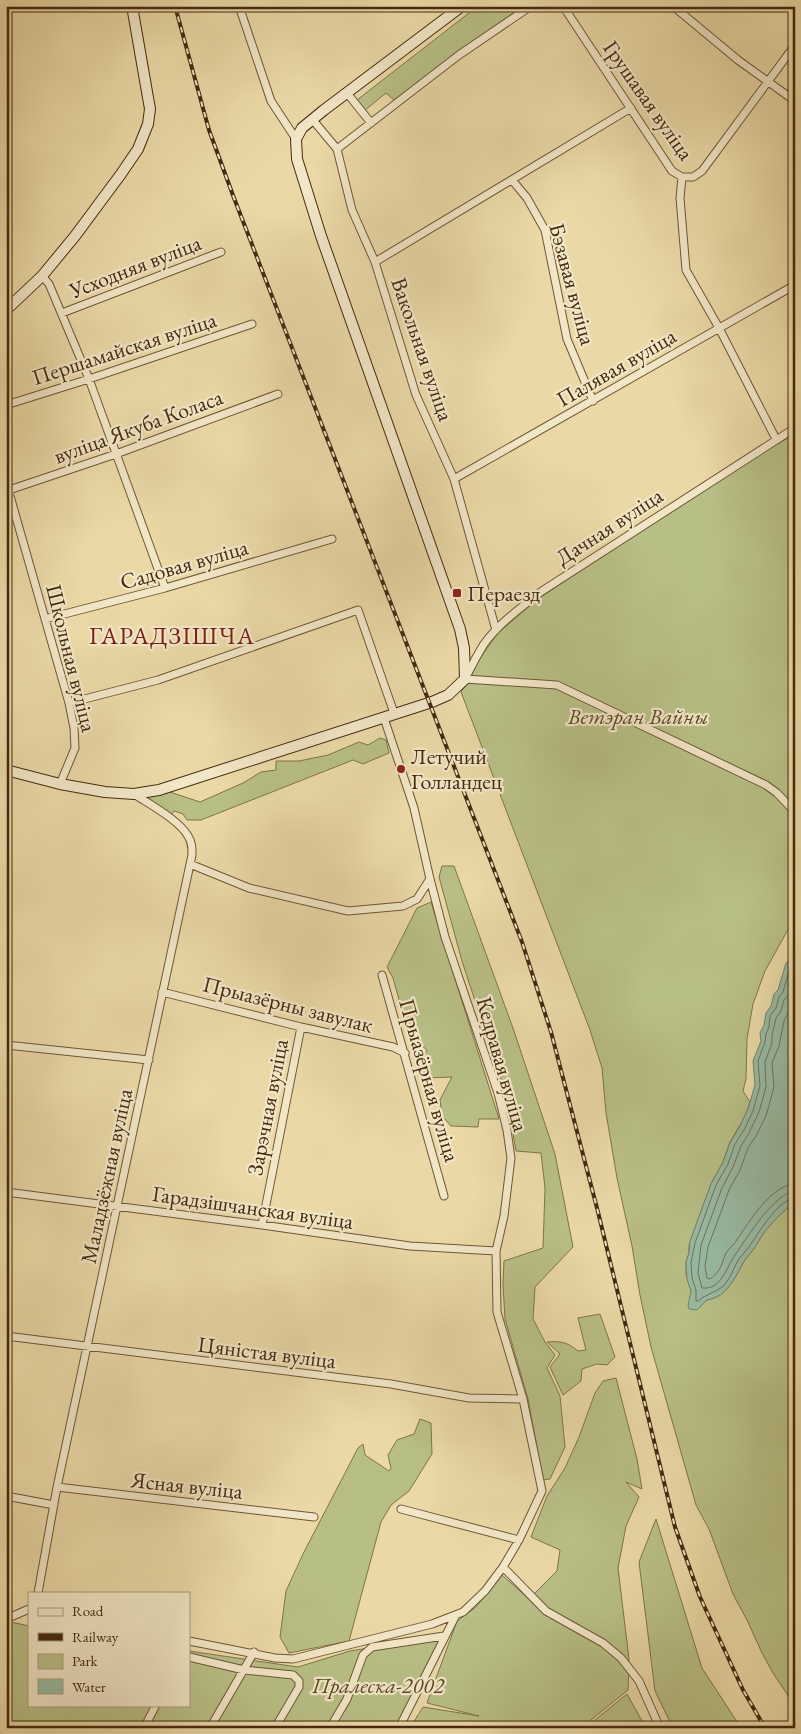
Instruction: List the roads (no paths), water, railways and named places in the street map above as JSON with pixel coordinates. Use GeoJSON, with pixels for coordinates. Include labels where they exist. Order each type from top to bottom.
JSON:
{"type":"FeatureCollection","features":[{"type":"Feature","properties":{"kind":"main road"},"geometry":{"type":"LineString","coordinates":[[6,310],[42,276],[75,236],[138,149],[148,124],[150,109],[132,6]]}},
{"type":"Feature","properties":{"kind":"main road"},"geometry":{"type":"LineString","coordinates":[[6,770],[60,784],[105,792],[134,794],[159,790],[432,702],[448,694],[465,679],[464,648],[460,629],[322,236],[297,159],[296,139],[302,128],[462,6]]}},
{"type":"Feature","properties":{"kind":"street"},"geometry":{"type":"LineString","coordinates":[[239,6],[272,101],[296,139]]}},
{"type":"Feature","properties":{"kind":"street"},"geometry":{"type":"LineString","coordinates":[[312,120],[337,149],[459,55],[531,6]]}},
{"type":"Feature","properties":{"kind":"street","name":"Грушавая вуліца"},"geometry":{"type":"LineString","coordinates":[[563,6],[672,171],[682,177],[680,198],[686,270],[719,328],[776,439]]}},
{"type":"Feature","properties":{"kind":"street"},"geometry":{"type":"LineString","coordinates":[[673,6],[738,60],[795,101]]}},
{"type":"Feature","properties":{"kind":"street"},"geometry":{"type":"LineString","coordinates":[[682,177],[693,177],[702,172],[795,45]]}},
{"type":"Feature","properties":{"kind":"street"},"geometry":{"type":"LineString","coordinates":[[347,93],[371,124]]}},
{"type":"Feature","properties":{"kind":"street"},"geometry":{"type":"LineString","coordinates":[[375,262],[631,108]]}},
{"type":"Feature","properties":{"kind":"street","name":"Вакольная вуліца"},"geometry":{"type":"LineString","coordinates":[[337,149],[352,210],[375,262],[416,395],[454,480],[496,630]]}},
{"type":"Feature","properties":{"kind":"street","name":"Бэзавая вуліца"},"geometry":{"type":"LineString","coordinates":[[512,180],[526,198],[545,230],[567,339],[593,400]]}},
{"type":"Feature","properties":{"kind":"street","name":"Усходняя вуліца"},"geometry":{"type":"LineString","coordinates":[[62,313],[221,252]]}},
{"type":"Feature","properties":{"kind":"street"},"geometry":{"type":"LineString","coordinates":[[42,276],[49,284],[89,379],[164,588]]}},
{"type":"Feature","properties":{"kind":"street","name":"Палявая вуліца"},"geometry":{"type":"LineString","coordinates":[[454,480],[795,285]]}},
{"type":"Feature","properties":{"kind":"street","name":"Першамайская вуліца"},"geometry":{"type":"LineString","coordinates":[[6,405],[252,324]]}},
{"type":"Feature","properties":{"kind":"street","name":"вуліца Якуба Коласа"},"geometry":{"type":"LineString","coordinates":[[9,490],[116,454],[278,394]]}},
{"type":"Feature","properties":{"kind":"street","name":"Дачная вуліца"},"geometry":{"type":"LineString","coordinates":[[465,679],[478,654],[496,630],[542,591],[795,428]]}},
{"type":"Feature","properties":{"kind":"street","name":"Школьная вуліца"},"geometry":{"type":"LineString","coordinates":[[6,482],[69,703],[74,728],[76,748],[60,784]]}},
{"type":"Feature","properties":{"kind":"street","name":"Садовая вуліца"},"geometry":{"type":"LineString","coordinates":[[45,619],[164,588],[332,540]]}},
{"type":"Feature","properties":{"kind":"street","name":"Кедравая вуліца"},"geometry":{"type":"LineString","coordinates":[[69,703],[158,680],[358,610],[390,716],[445,937],[498,1093],[507,1130],[511,1158],[504,1216],[496,1251],[497,1312],[523,1399],[542,1491],[519,1540],[503,1567],[475,1601],[456,1615]]}},
{"type":"Feature","properties":{"kind":"street"},"geometry":{"type":"LineString","coordinates":[[465,679],[557,685],[766,785],[777,793],[795,812]]}},
{"type":"Feature","properties":{"kind":"street","name":"Маладзёжная вуліца"},"geometry":{"type":"LineString","coordinates":[[38,1592],[57,1487],[190,864],[192,846],[188,835],[179,825],[134,794]]}},
{"type":"Feature","properties":{"kind":"street"},"geometry":{"type":"LineString","coordinates":[[190,864],[249,888],[348,911],[403,906],[417,899],[430,879]]}},
{"type":"Feature","properties":{"kind":"street","name":"Прыазёрная вуліца"},"geometry":{"type":"LineString","coordinates":[[382,974],[444,1196]]}},
{"type":"Feature","properties":{"kind":"street","name":"Прыазёрны завулак"},"geometry":{"type":"LineString","coordinates":[[162,992],[301,1027],[393,1047],[405,1053]]}},
{"type":"Feature","properties":{"kind":"street","name":"Зарэчная вуліца"},"geometry":{"type":"LineString","coordinates":[[262,1225],[301,1027]]}},
{"type":"Feature","properties":{"kind":"street"},"geometry":{"type":"LineString","coordinates":[[6,1044],[148,1060]]}},
{"type":"Feature","properties":{"kind":"street","name":"Гарадзішчанская вуліца"},"geometry":{"type":"LineString","coordinates":[[6,1192],[410,1246],[496,1251]]}},
{"type":"Feature","properties":{"kind":"street","name":"Цяністая вуліца"},"geometry":{"type":"LineString","coordinates":[[6,1336],[391,1384],[469,1398],[523,1399]]}},
{"type":"Feature","properties":{"kind":"street","name":"Ясная вуліца"},"geometry":{"type":"LineString","coordinates":[[57,1487],[314,1517]]}},
{"type":"Feature","properties":{"kind":"street"},"geometry":{"type":"LineString","coordinates":[[6,1496],[54,1505]]}},
{"type":"Feature","properties":{"kind":"street"},"geometry":{"type":"LineString","coordinates":[[401,1509],[519,1540]]}},
{"type":"Feature","properties":{"kind":"street"},"geometry":{"type":"LineString","coordinates":[[503,1567],[546,1611],[602,1643],[621,1658],[639,1681],[660,1728]]}},
{"type":"Feature","properties":{"kind":"street"},"geometry":{"type":"LineString","coordinates":[[6,1619],[28,1609]]}},
{"type":"Feature","properties":{"kind":"street"},"geometry":{"type":"LineString","coordinates":[[399,1728],[456,1615]]}},
{"type":"Feature","properties":{"kind":"street"},"geometry":{"type":"LineString","coordinates":[[190,1640],[254,1652],[275,1658],[292,1659],[422,1626],[456,1615]]}},
{"type":"Feature","properties":{"kind":"street"},"geometry":{"type":"LineString","coordinates":[[330,1728],[348,1699],[363,1655],[372,1647],[444,1636]]}},
{"type":"Feature","properties":{"kind":"street"},"geometry":{"type":"LineString","coordinates":[[210,1728],[254,1652]]}},
{"type":"Feature","properties":{"kind":"street"},"geometry":{"type":"LineString","coordinates":[[190,1657],[244,1670],[292,1675],[299,1681],[299,1687],[276,1728]]}},
{"type":"Feature","properties":{"kind":"street"},"geometry":{"type":"LineString","coordinates":[[144,1728],[155,1706]]}},
{"type":"Feature","properties":{"kind":"water"},"geometry":{"type":"Polygon","coordinates":[[[795,955],[795,1201],[765,1231],[729,1287],[714,1298],[707,1300],[697,1310],[689,1309],[691,1291],[687,1279],[686,1262],[690,1241],[711,1184],[748,1109],[755,1085],[753,1061],[761,1041],[760,1033],[764,1025],[766,1013],[771,1006],[774,994],[778,990],[786,963],[795,955]]]}},
{"type":"Feature","properties":{"kind":"railway"},"geometry":{"type":"LineString","coordinates":[[175,6],[209,130],[234,198],[522,942],[551,1032],[598,1212],[675,1527],[700,1597],[743,1690],[765,1728]]}},
{"type":"Feature","properties":{"kind":"place","name":"Пераезд"},"geometry":{"type":"Point","coordinates":[457,593]}},
{"type":"Feature","properties":{"kind":"place","name":"Летучий Голландец"},"geometry":{"type":"Point","coordinates":[401,769]}},
{"type":"Feature","properties":{"kind":"district","name":"ГАРАДЗІШЧА"},"geometry":{"type":"Point","coordinates":[172,635]}},
{"type":"Feature","properties":{"kind":"park label","name":"Ветэран Вайны"},"geometry":{"type":"Point","coordinates":[638,716]}},
{"type":"Feature","properties":{"kind":"park label","name":"Пралеска-2002"},"geometry":{"type":"Point","coordinates":[378,1685]}}]}
